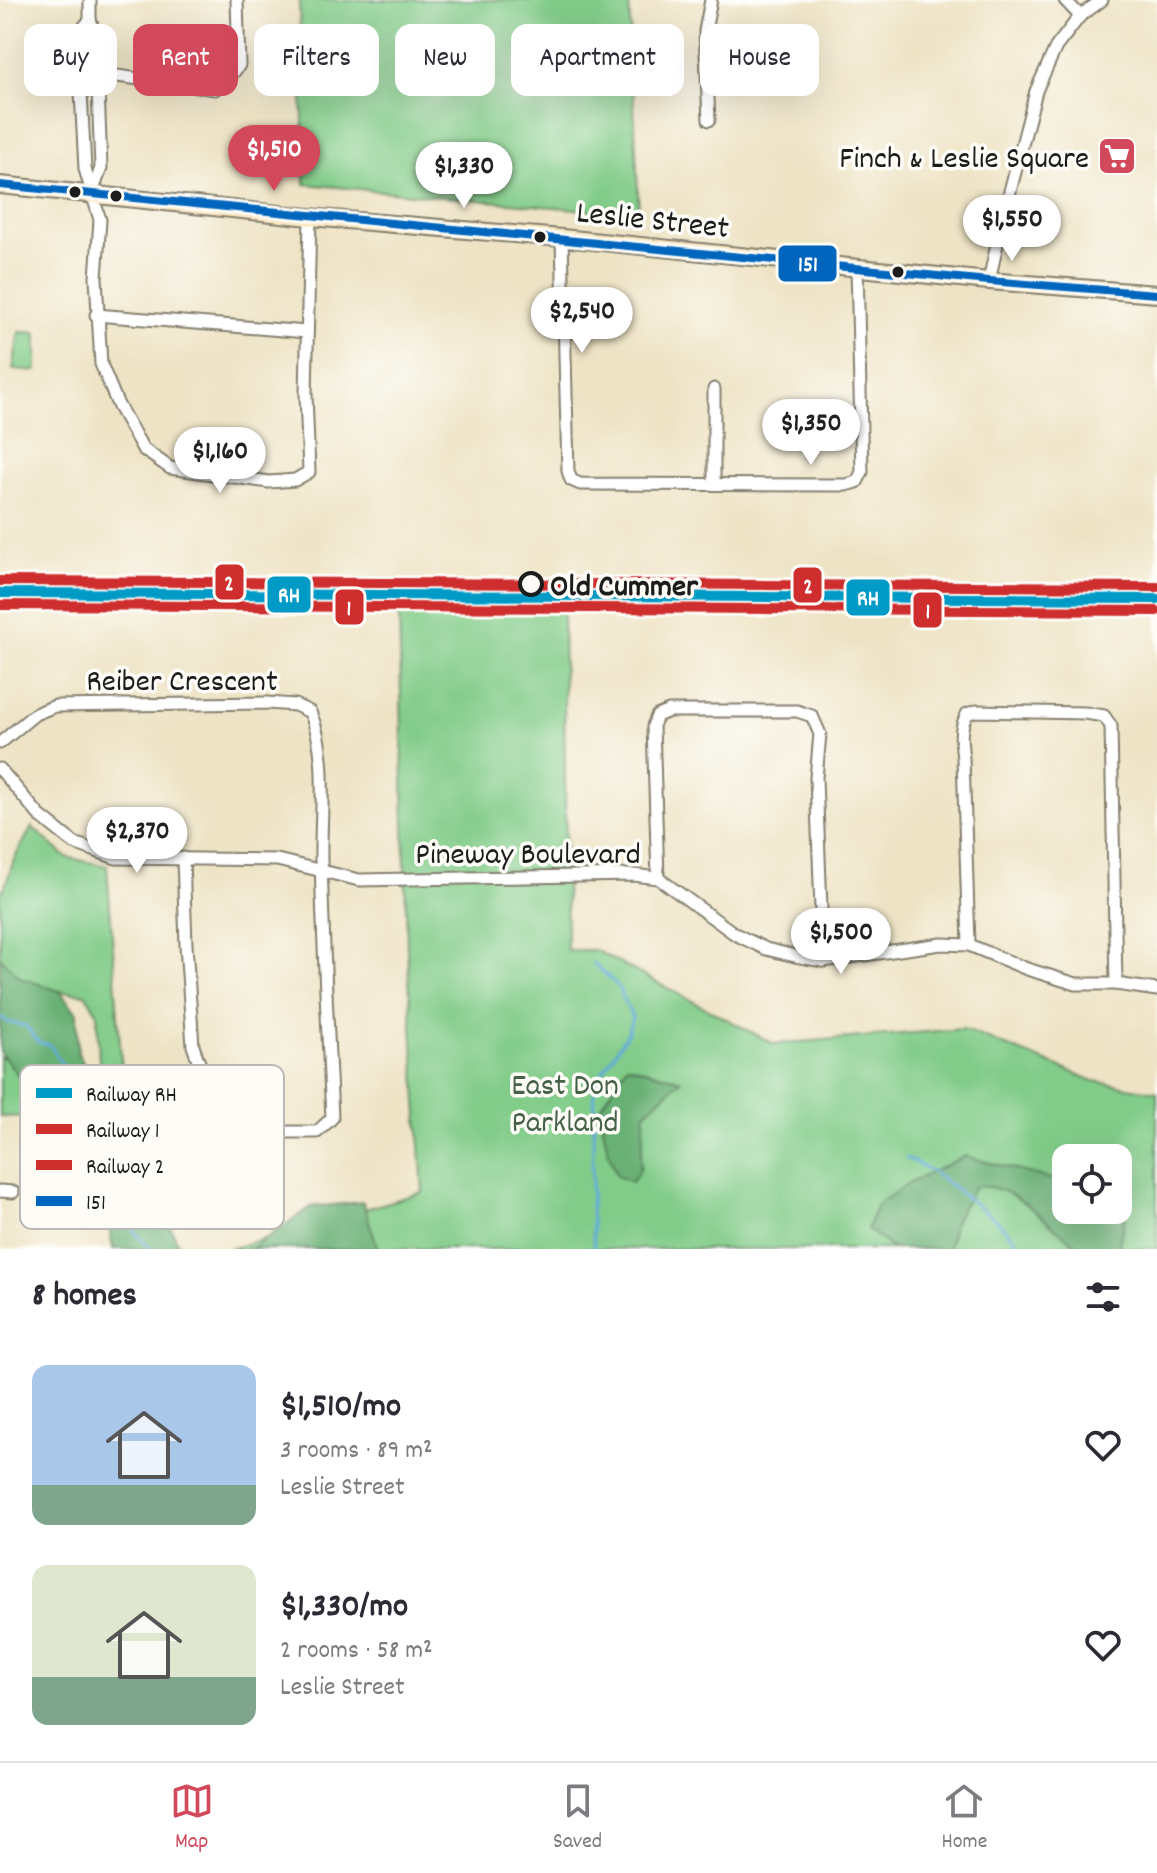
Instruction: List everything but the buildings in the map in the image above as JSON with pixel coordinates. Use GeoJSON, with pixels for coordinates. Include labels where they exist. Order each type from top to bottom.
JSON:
{"type":"FeatureCollection","features":[{"type":"Feature","properties":{"kind":"main road","name":"Leslie Street"},"geometry":{"type":"LineString","coordinates":[[0,185],[310,217],[1155,295]]}},
{"type":"Feature","properties":{"kind":"street"},"geometry":{"type":"LineString","coordinates":[[90,0],[92,24]]}},
{"type":"Feature","properties":{"kind":"street"},"geometry":{"type":"LineString","coordinates":[[117,76],[215,89],[239,65],[237,0]]}},
{"type":"Feature","properties":{"kind":"street"},"geometry":{"type":"LineString","coordinates":[[709,120],[705,31],[711,0]]}},
{"type":"Feature","properties":{"kind":"street"},"geometry":{"type":"LineString","coordinates":[[1065,0],[1080,16]]}},
{"type":"Feature","properties":{"kind":"street"},"geometry":{"type":"LineString","coordinates":[[989,281],[1036,91],[1056,47],[1080,16],[1102,0]]}},
{"type":"Feature","properties":{"kind":"street"},"geometry":{"type":"LineString","coordinates":[[87,24],[90,20]]}},
{"type":"Feature","properties":{"kind":"street"},"geometry":{"type":"LineString","coordinates":[[81,96],[85,169],[100,220],[96,315],[101,364],[118,405],[143,449],[170,468],[269,482],[295,480],[309,472],[307,332],[310,217]]}},
{"type":"Feature","properties":{"kind":"street"},"geometry":{"type":"LineString","coordinates":[[92,193],[101,168],[98,96]]}},
{"type":"Feature","properties":{"kind":"street"},"geometry":{"type":"LineString","coordinates":[[562,238],[567,456],[571,480],[580,484],[846,485],[857,482],[862,472],[856,329],[857,267]]}},
{"type":"Feature","properties":{"kind":"street"},"geometry":{"type":"LineString","coordinates":[[96,315],[307,332]]}},
{"type":"Feature","properties":{"kind":"street"},"geometry":{"type":"LineString","coordinates":[[714,389],[714,484]]}},
{"type":"Feature","properties":{"kind":"street","name":"Reiber Crescent"},"geometry":{"type":"LineString","coordinates":[[0,743],[35,714],[55,706],[295,705],[310,712],[317,727],[322,805],[332,1118],[317,1132],[284,1132]]}},
{"type":"Feature","properties":{"kind":"street"},"geometry":{"type":"LineString","coordinates":[[658,878],[653,726],[657,716],[669,711],[797,711],[812,716],[820,734],[816,778],[823,961]]}},
{"type":"Feature","properties":{"kind":"street"},"geometry":{"type":"LineString","coordinates":[[969,945],[960,739],[961,725],[967,714],[976,711],[1054,712],[1104,716],[1111,726],[1116,984]]}},
{"type":"Feature","properties":{"kind":"street","name":"Pineway Boulevard"},"geometry":{"type":"LineString","coordinates":[[0,769],[39,815],[74,843],[116,858],[277,860],[359,880],[633,875],[658,878],[735,934],[766,949],[823,961],[941,944],[969,945],[1027,969],[1076,984],[1116,984],[1157,990]]}},
{"type":"Feature","properties":{"kind":"street","name":"Reiber Crescent"},"geometry":{"type":"LineString","coordinates":[[183,858],[193,1046],[200,1065]]}},
{"type":"Feature","properties":{"kind":"street"},"geometry":{"type":"LineString","coordinates":[[0,1191],[13,1192]]}},
{"type":"Feature","properties":{"kind":"green space"},"geometry":{"type":"Polygon","coordinates":[[[299,0],[629,0],[630,24],[511,24],[511,96],[633,96],[639,215],[305,184],[302,96],[379,96],[379,24],[300,24],[299,0]]]}},
{"type":"Feature","properties":{"kind":"green space"},"geometry":{"type":"Polygon","coordinates":[[[19,332],[37,333],[37,371],[13,369],[19,332]]]}},
{"type":"Feature","properties":{"kind":"green space","name":"East Don Parkland"},"geometry":{"type":"Polygon","coordinates":[[[563,610],[567,950],[595,950],[774,1044],[963,1029],[1094,1081],[1157,1092],[1157,1249],[229,1249],[423,1192],[407,951],[399,611],[563,610]]]}},
{"type":"Feature","properties":{"kind":"green space"},"geometry":{"type":"Polygon","coordinates":[[[32,827],[66,857],[107,866],[121,1065],[99,1063],[97,1012],[85,994],[3,985],[0,981],[0,890],[4,889],[15,857],[32,827]]]}},
{"type":"Feature","properties":{"kind":"green space"},"geometry":{"type":"Polygon","coordinates":[[[0,957],[21,978],[60,991],[77,1013],[78,1054],[85,1065],[20,1065],[20,1078],[0,1052],[0,957]]]}},
{"type":"Feature","properties":{"kind":"green space"},"geometry":{"type":"Polygon","coordinates":[[[0,1056],[20,1067],[20,1116],[0,1117],[0,1056]]]}},
{"type":"Feature","properties":{"kind":"green space"},"geometry":{"type":"Polygon","coordinates":[[[627,1065],[681,1080],[645,1113],[640,1170],[632,1182],[617,1176],[599,1109],[627,1065]]]}},
{"type":"Feature","properties":{"kind":"green space"},"geometry":{"type":"Polygon","coordinates":[[[964,1156],[1052,1179],[1052,1224],[1124,1224],[1118,1249],[1081,1247],[1004,1191],[974,1187],[956,1218],[948,1249],[893,1249],[867,1229],[877,1205],[906,1185],[964,1156]]]}},
{"type":"Feature","properties":{"kind":"green space"},"geometry":{"type":"Polygon","coordinates":[[[363,1202],[378,1249],[251,1249],[284,1229],[284,1226],[311,1207],[363,1202]]]}},
{"type":"Feature","properties":{"kind":"green space"},"geometry":{"type":"Polygon","coordinates":[[[110,1229],[172,1229],[180,1249],[113,1249],[110,1229]]]}},
{"type":"Feature","properties":{"kind":"waterway"},"geometry":{"type":"LineString","coordinates":[[593,963],[617,985],[632,1017],[628,1032],[595,1084],[591,1207],[594,1249]]}},
{"type":"Feature","properties":{"kind":"waterway"},"geometry":{"type":"LineString","coordinates":[[0,1017],[7,1022],[26,1026],[38,1042],[50,1045],[63,1065]]}},
{"type":"Feature","properties":{"kind":"waterway"},"geometry":{"type":"LineString","coordinates":[[906,1158],[930,1170],[995,1219],[1025,1249]]}},
{"type":"Feature","properties":{"kind":"waterway"},"geometry":{"type":"LineString","coordinates":[[134,1229],[151,1249]]}},
{"type":"Feature","properties":{"kind":"rail line","name":"2"},"geometry":{"type":"LineString","coordinates":[[0,581],[1157,587]]}},
{"type":"Feature","properties":{"kind":"rail line","name":"RH"},"geometry":{"type":"LineString","coordinates":[[0,593],[1157,599]]}},
{"type":"Feature","properties":{"kind":"rail line","name":"1"},"geometry":{"type":"LineString","coordinates":[[0,605],[1157,611]]}},
{"type":"Feature","properties":{"kind":"transit line","name":"151"},"geometry":{"type":"LineString","coordinates":[[0,185],[989,281],[1157,294]]}},
{"type":"Feature","properties":{"kind":"place","name":"Finch & Leslie Square"},"geometry":{"type":"Point","coordinates":[1117,156]}},
{"type":"Feature","properties":{"kind":"place","name":"Old Cummer"},"geometry":{"type":"Point","coordinates":[531,584]}}]}
